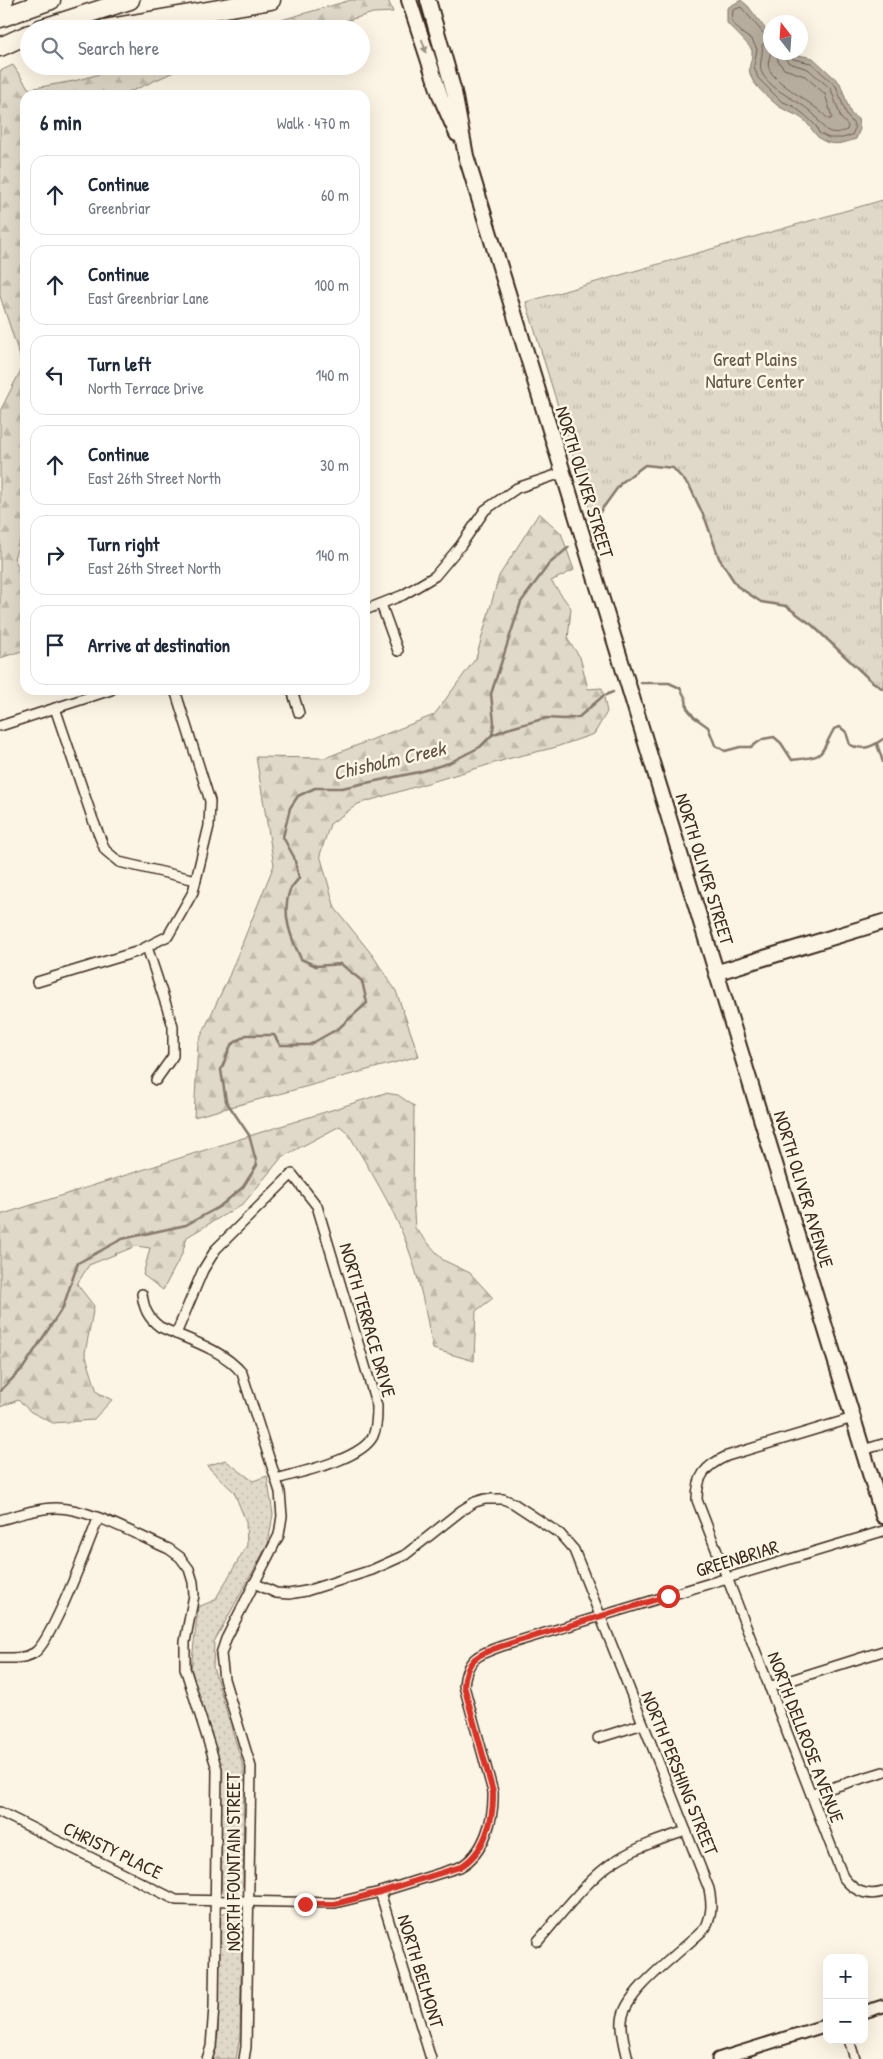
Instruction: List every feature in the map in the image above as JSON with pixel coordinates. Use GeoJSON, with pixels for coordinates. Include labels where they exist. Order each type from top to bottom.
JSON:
{"type":"FeatureCollection","features":[{"type":"Feature","properties":{"kind":"highway"},"geometry":{"type":"LineString","coordinates":[[0,2],[4,0]]}},
{"type":"Feature","properties":{"kind":"highway"},"geometry":{"type":"LineString","coordinates":[[0,18],[51,0]]}},
{"type":"Feature","properties":{"kind":"highway"},"geometry":{"type":"LineString","coordinates":[[68,20],[130,0]]}},
{"type":"Feature","properties":{"kind":"highway"},"geometry":{"type":"LineString","coordinates":[[156,20],[270,0]]}},
{"type":"Feature","properties":{"kind":"highway"},"geometry":{"type":"LineString","coordinates":[[0,46],[20,38]]}},
{"type":"Feature","properties":{"kind":"highway"},"geometry":{"type":"LineString","coordinates":[[0,52],[20,46]]}},
{"type":"Feature","properties":{"kind":"main road"},"geometry":{"type":"LineString","coordinates":[[409,0],[441,98],[466,156]]}},
{"type":"Feature","properties":{"kind":"main road","name":"NORTH OLIVER STREET"},"geometry":{"type":"LineString","coordinates":[[428,0],[454,92],[466,156],[562,473],[718,972]]}},
{"type":"Feature","properties":{"kind":"main road"},"geometry":{"type":"LineString","coordinates":[[718,972],[883,922]]}},
{"type":"Feature","properties":{"kind":"main road","name":"NORTH OLIVER AVENUE"},"geometry":{"type":"LineString","coordinates":[[718,972],[854,1418]]}},
{"type":"Feature","properties":{"kind":"main road"},"geometry":{"type":"LineString","coordinates":[[854,1418],[883,1516]]}},
{"type":"Feature","properties":{"kind":"street"},"geometry":{"type":"LineString","coordinates":[[370,608],[403,595],[435,576],[461,545],[485,510],[517,488],[562,473]]}},
{"type":"Feature","properties":{"kind":"street"},"geometry":{"type":"LineString","coordinates":[[381,604],[398,651]]}},
{"type":"Feature","properties":{"kind":"street"},"geometry":{"type":"LineString","coordinates":[[0,726],[96,695]]}},
{"type":"Feature","properties":{"kind":"street"},"geometry":{"type":"LineString","coordinates":[[37,982],[136,952],[168,936],[193,892],[209,826],[210,801],[178,695]]}},
{"type":"Feature","properties":{"kind":"street"},"geometry":{"type":"LineString","coordinates":[[294,695],[299,713]]}},
{"type":"Feature","properties":{"kind":"street"},"geometry":{"type":"LineString","coordinates":[[55,708],[105,850],[119,862],[196,880]]}},
{"type":"Feature","properties":{"kind":"street"},"geometry":{"type":"LineString","coordinates":[[147,947],[173,1026],[174,1056],[156,1080]]}},
{"type":"Feature","properties":{"kind":"street","name":"NORTH TERRACE DRIVE"},"geometry":{"type":"LineString","coordinates":[[176,1334],[203,1270],[216,1249],[292,1174],[318,1206],[375,1399],[377,1424],[372,1438],[362,1449],[350,1456],[276,1479]]}},
{"type":"Feature","properties":{"kind":"street","name":"NORTH FOUNTAIN STREET"},"geometry":{"type":"LineString","coordinates":[[142,1294],[144,1309],[152,1321],[219,1353],[233,1362],[242,1373],[280,1492],[282,1516],[279,1535],[226,1639],[221,1654],[224,1679],[251,1767],[246,2047],[244,2059]]}},
{"type":"Feature","properties":{"kind":"street","name":"NORTH DELLROSE AVENUE"},"geometry":{"type":"LineString","coordinates":[[854,1418],[712,1462],[702,1473],[697,1486],[697,1500],[843,1877],[858,1892],[869,1894],[883,1892]]}},
{"type":"Feature","properties":{"kind":"street"},"geometry":{"type":"LineString","coordinates":[[863,1450],[883,1444]]}},
{"type":"Feature","properties":{"kind":"street","name":"NORTH PERSHING STREET"},"geometry":{"type":"LineString","coordinates":[[254,1583],[276,1593],[289,1594],[316,1588],[372,1570],[405,1555],[474,1502],[485,1499],[503,1499],[513,1503],[560,1534],[574,1550],[686,1831],[712,1904],[711,1915],[706,1927],[629,1999],[622,2019],[623,2041],[628,2059]]}},
{"type":"Feature","properties":{"kind":"street"},"geometry":{"type":"LineString","coordinates":[[0,1520],[39,1509],[58,1508],[98,1519],[56,1618],[42,1645],[34,1652],[25,1656],[0,1658]]}},
{"type":"Feature","properties":{"kind":"street","name":"NORTH FOUNTAIN STREET"},"geometry":{"type":"LineString","coordinates":[[98,1519],[169,1549],[180,1557],[189,1569],[191,1576],[194,1595],[186,1642],[185,1668],[217,1769],[213,2015],[211,2047],[207,2059]]}},
{"type":"Feature","properties":{"kind":"street","name":"GREENBRIAR"},"geometry":{"type":"LineString","coordinates":[[489,1827],[494,1809],[493,1792],[464,1686],[465,1673],[477,1657],[502,1646],[883,1531]]}},
{"type":"Feature","properties":{"kind":"street"},"geometry":{"type":"LineString","coordinates":[[769,1687],[883,1651]]}},
{"type":"Feature","properties":{"kind":"street"},"geometry":{"type":"LineString","coordinates":[[598,1738],[643,1724]]}},
{"type":"Feature","properties":{"kind":"street"},"geometry":{"type":"LineString","coordinates":[[811,1794],[883,1772]]}},
{"type":"Feature","properties":{"kind":"street","name":"CHRISTY PLACE"},"geometry":{"type":"LineString","coordinates":[[0,1812],[176,1900],[335,1904],[460,1867],[474,1855],[489,1827]]}},
{"type":"Feature","properties":{"kind":"street"},"geometry":{"type":"LineString","coordinates":[[538,1941],[588,1884],[613,1862],[639,1847],[686,1831]]}},
{"type":"Feature","properties":{"kind":"street","name":"NORTH BELMONT"},"geometry":{"type":"LineString","coordinates":[[380,1892],[431,2059]]}},
{"type":"Feature","properties":{"kind":"street"},"geometry":{"type":"LineString","coordinates":[[868,2011],[883,2006]]}},
{"type":"Feature","properties":{"kind":"street"},"geometry":{"type":"LineString","coordinates":[[718,2059],[823,2026]]}},
{"type":"Feature","properties":{"kind":"street"},"geometry":{"type":"LineString","coordinates":[[850,2044],[855,2059]]}},
{"type":"Feature","properties":{"kind":"green space"},"geometry":{"type":"Polygon","coordinates":[[[351,0],[388,0],[393,12],[373,13],[349,20],[281,20],[351,0]]]}},
{"type":"Feature","properties":{"kind":"green space"},"geometry":{"type":"Polygon","coordinates":[[[13,65],[29,89],[96,75],[167,75],[134,90],[20,90],[20,357],[0,296],[0,71],[13,65]]]}},
{"type":"Feature","properties":{"kind":"green space","name":"Great Plains Nature Center"},"geometry":{"type":"Polygon","coordinates":[[[883,200],[883,689],[870,680],[812,625],[786,606],[761,602],[737,586],[719,558],[706,521],[690,487],[673,468],[645,465],[621,483],[593,520],[526,302],[883,200]]]}},
{"type":"Feature","properties":{"kind":"green space"},"geometry":{"type":"Polygon","coordinates":[[[20,372],[20,541],[14,558],[20,571],[20,652],[0,658],[0,411],[20,372]]]}},
{"type":"Feature","properties":{"kind":"green space"},"geometry":{"type":"Polygon","coordinates":[[[539,513],[561,533],[574,570],[551,581],[571,608],[568,640],[580,657],[588,689],[602,688],[607,712],[594,734],[553,748],[511,758],[358,804],[330,824],[320,855],[335,908],[373,956],[396,991],[419,1056],[194,1117],[198,1043],[229,976],[274,865],[256,757],[325,758],[434,715],[476,658],[499,576],[539,513]]]}},
{"type":"Feature","properties":{"kind":"green space"},"geometry":{"type":"Polygon","coordinates":[[[385,1093],[398,1095],[414,1106],[413,1198],[415,1228],[443,1260],[470,1273],[493,1298],[476,1311],[474,1361],[433,1349],[419,1284],[412,1258],[401,1230],[388,1202],[348,1133],[340,1126],[282,1157],[244,1203],[187,1237],[182,1254],[163,1290],[143,1275],[150,1248],[136,1246],[89,1265],[77,1284],[94,1306],[85,1353],[97,1392],[112,1400],[93,1420],[53,1423],[31,1412],[18,1400],[0,1407],[0,1215],[385,1093]]]}},
{"type":"Feature","properties":{"kind":"green space"},"geometry":{"type":"Polygon","coordinates":[[[225,1460],[253,1481],[267,1476],[273,1514],[268,1544],[214,1642],[213,1667],[244,1769],[243,1885],[237,1892],[231,1895],[225,1894],[221,1888],[221,1769],[191,1669],[198,1607],[215,1600],[247,1545],[246,1522],[234,1492],[207,1466],[225,1460]]]}},
{"type":"Feature","properties":{"kind":"green space"},"geometry":{"type":"Polygon","coordinates":[[[230,1909],[238,1909],[242,1924],[240,2037],[236,2059],[211,2059],[218,2034],[219,1916],[230,1909]]]}},
{"type":"Feature","properties":{"kind":"water"},"geometry":{"type":"Polygon","coordinates":[[[741,0],[763,26],[763,60],[808,60],[808,57],[813,58],[840,83],[851,114],[858,119],[860,129],[856,139],[838,144],[822,140],[805,121],[778,106],[755,84],[750,72],[752,51],[727,23],[727,8],[741,0]]]}},
{"type":"Feature","properties":{"kind":"waterway","name":"Chisholm Creek"},"geometry":{"type":"LineString","coordinates":[[592,523],[621,483],[645,465],[673,468],[690,487],[706,521],[719,558],[737,586],[761,602],[786,606],[812,625],[870,680],[883,689]]}},
{"type":"Feature","properties":{"kind":"waterway"},"geometry":{"type":"LineString","coordinates":[[0,1391],[23,1368],[63,1307],[78,1263],[122,1239],[186,1225],[219,1207],[243,1187],[257,1165],[249,1135],[226,1101],[221,1070],[231,1045],[246,1035],[274,1035],[280,1045],[309,1045],[339,1028],[367,1003],[362,981],[341,964],[316,966],[301,959],[294,943],[288,926],[287,899],[290,890],[299,878],[294,857],[283,837],[290,808],[298,796],[315,788],[342,788],[419,772],[449,763],[480,747],[492,735],[494,723],[491,694],[521,602],[549,564],[569,547]]}},
{"type":"Feature","properties":{"kind":"waterway"},"geometry":{"type":"LineString","coordinates":[[641,683],[669,683],[680,688],[686,699],[687,708],[694,717],[708,727],[715,745],[725,751],[740,747],[751,747],[763,739],[774,737],[781,743],[792,760],[811,758],[820,754],[834,729],[840,727],[846,732],[850,745],[855,747],[867,747],[883,739]]}},
{"type":"Feature","properties":{"kind":"waterway"},"geometry":{"type":"LineString","coordinates":[[492,735],[546,718],[564,719],[579,717],[603,696],[613,692]]}},
{"type":"Feature","properties":{"kind":"waterway"},"geometry":{"type":"LineString","coordinates":[[877,744],[883,762]]}},
{"type":"Feature","properties":{"kind":"route"},"geometry":{"type":"LineString","coordinates":[[305,1904],[335,1904],[380,1892],[460,1867],[474,1855],[489,1827],[494,1809],[493,1792],[464,1686],[465,1673],[477,1657],[502,1646],[668,1596]]}}]}
